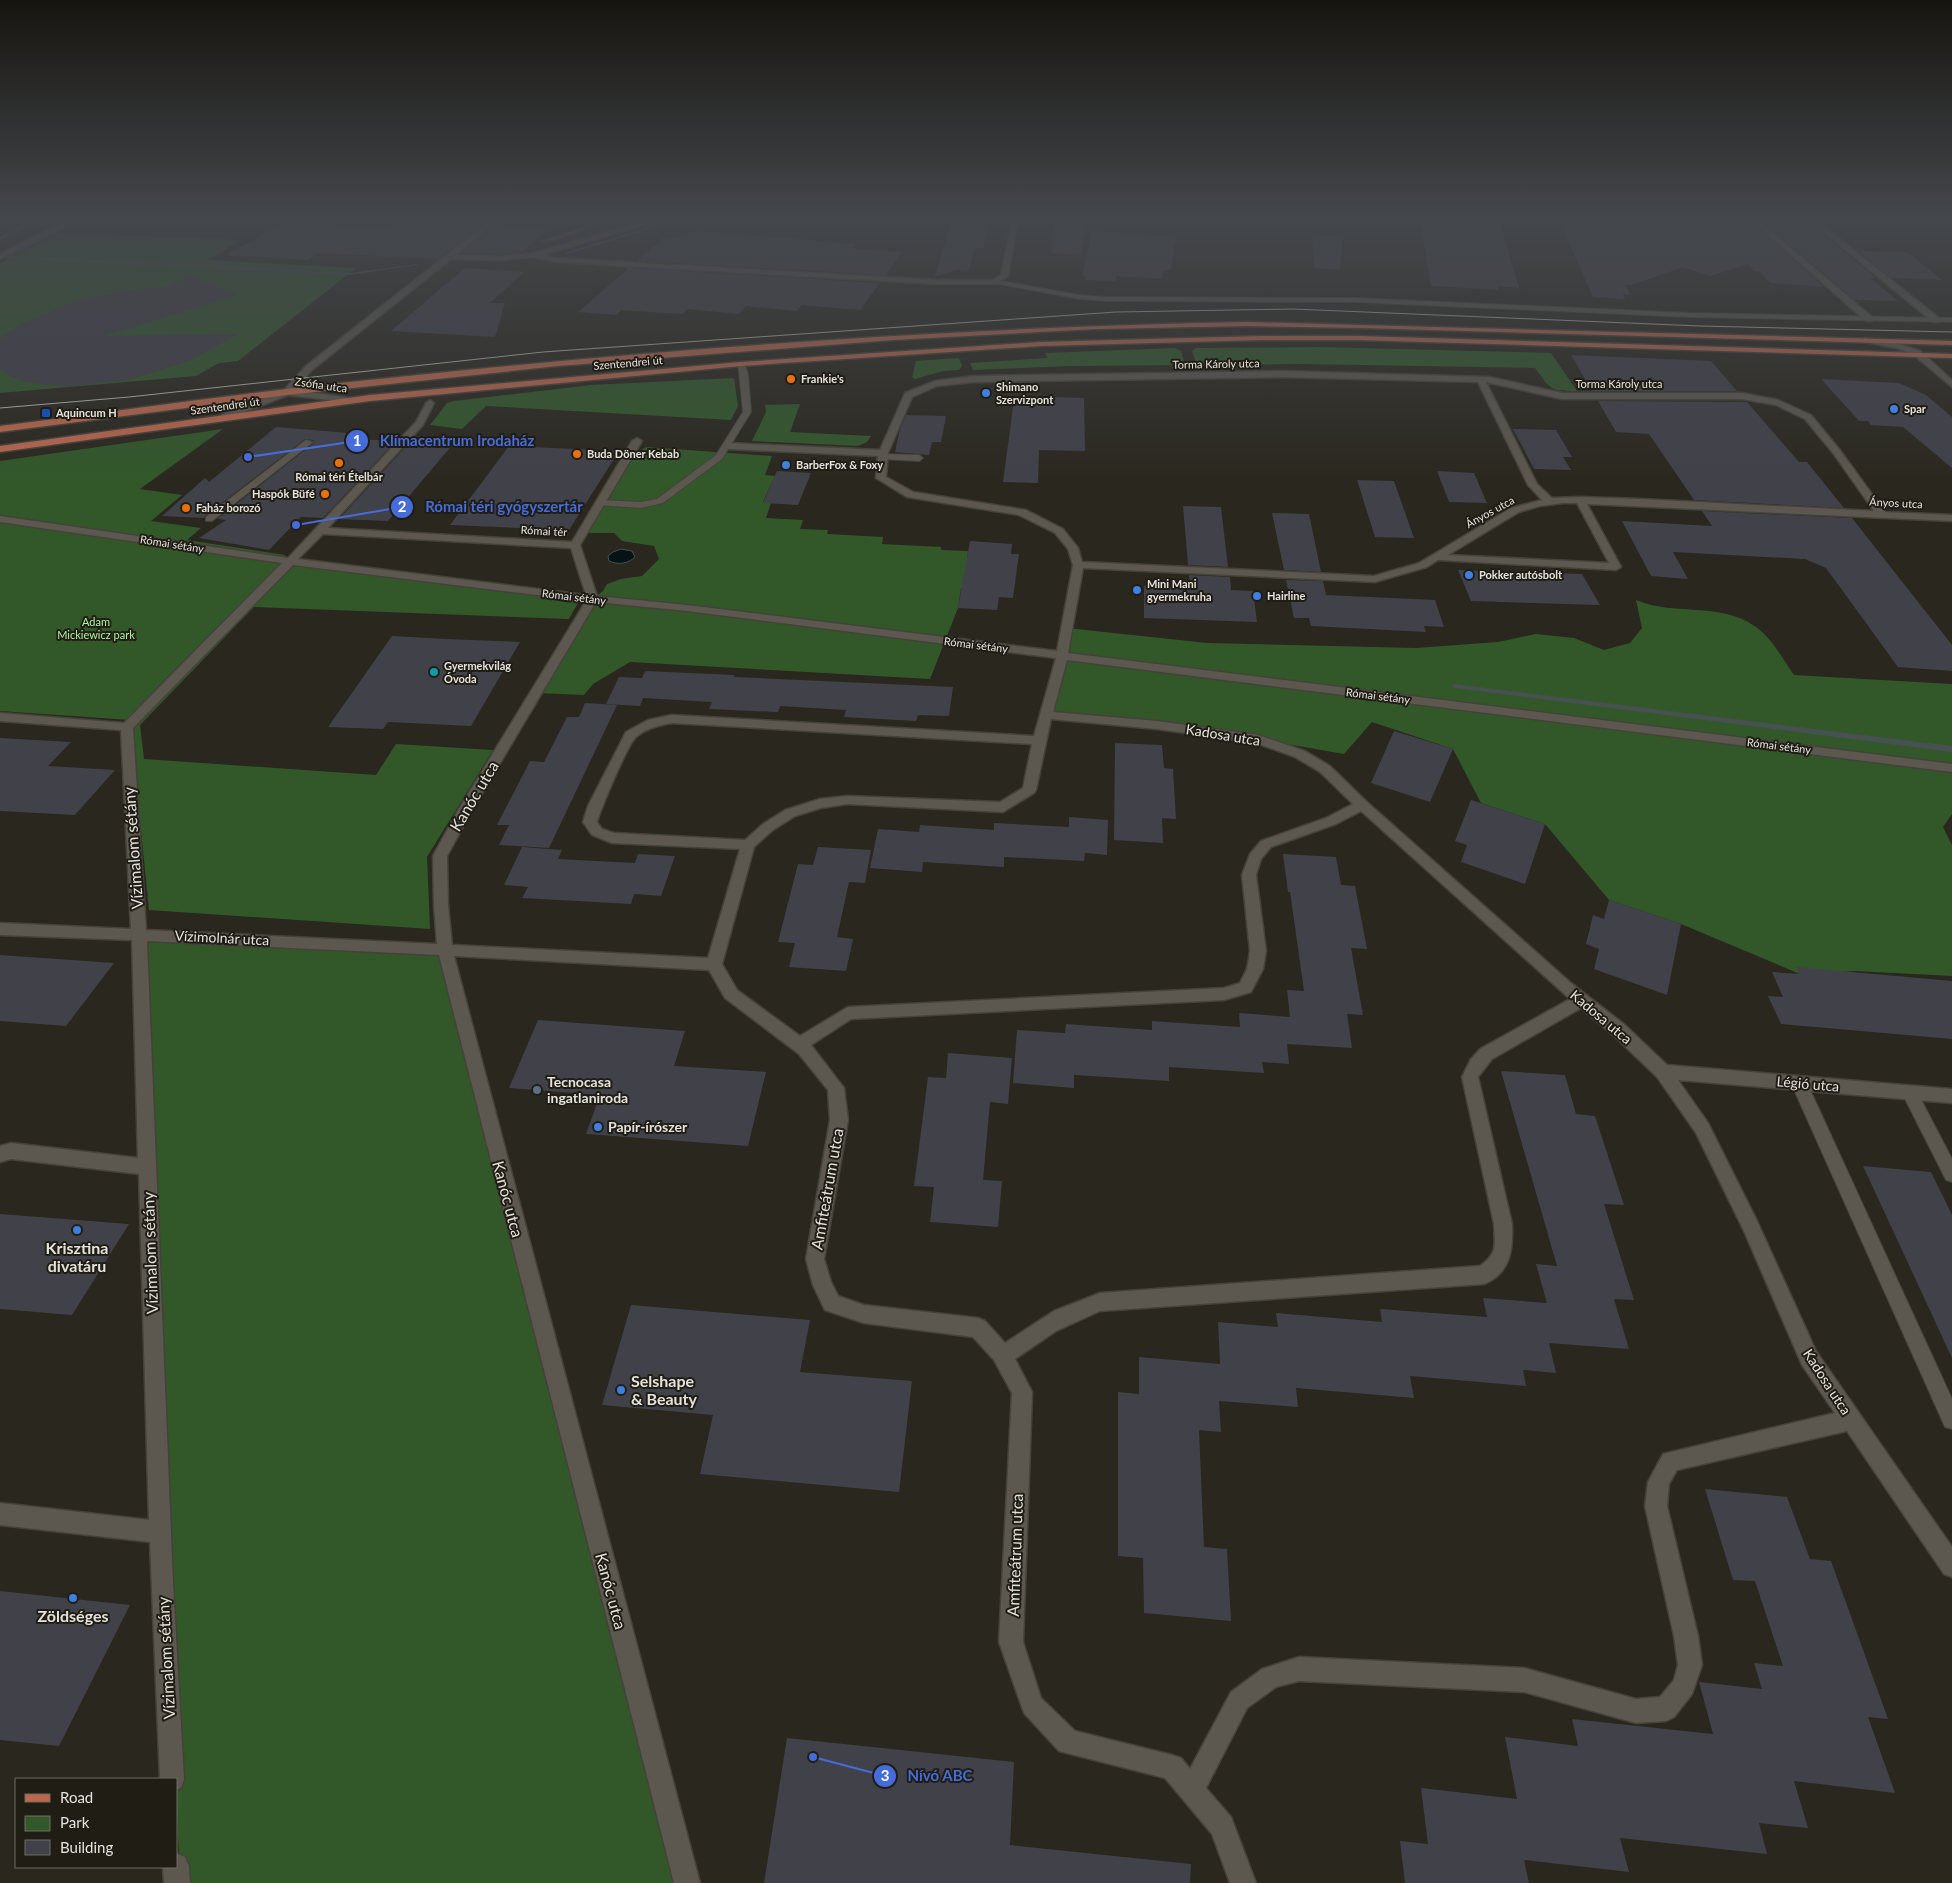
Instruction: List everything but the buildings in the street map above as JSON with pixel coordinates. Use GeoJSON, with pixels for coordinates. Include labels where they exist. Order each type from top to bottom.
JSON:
{"type":"FeatureCollection","features":[{"type":"Feature","properties":{"kind":"main road","name":"Szentendrei út"},"geometry":{"type":"LineString","coordinates":[[0,428],[287,392],[558,364],[893,338],[1097,327],[1248,324],[1361,326],[1952,343]]}},
{"type":"Feature","properties":{"kind":"main road","name":"Szentendrei út"},"geometry":{"type":"LineString","coordinates":[[0,450],[224,417],[351,401],[741,364],[993,346],[1262,338],[1368,338],[1952,356]]}},
{"type":"Feature","properties":{"kind":"street","name":"Zsófia utca"},"geometry":{"type":"LineString","coordinates":[[224,417],[287,392],[309,368],[385,308]]}},
{"type":"Feature","properties":{"kind":"street"},"geometry":{"type":"LineString","coordinates":[[1856,308],[1869,319]]}},
{"type":"Feature","properties":{"kind":"street"},"geometry":{"type":"LineString","coordinates":[[1921,308],[1936,320]]}},
{"type":"Feature","properties":{"kind":"street"},"geometry":{"type":"LineString","coordinates":[[1868,340],[1899,346],[1921,355],[1952,384]]}},
{"type":"Feature","properties":{"kind":"street"},"geometry":{"type":"LineString","coordinates":[[1921,355],[1919,351],[1921,347],[1937,342]]}},
{"type":"Feature","properties":{"kind":"street","name":"Torma Károly utca"},"geometry":{"type":"LineString","coordinates":[[1078,565],[1073,548],[1059,531],[1022,512],[910,495],[881,478],[883,455],[908,395],[934,384],[974,379],[1281,374],[1481,380],[1562,396],[1742,396],[1778,403],[1808,417],[1836,451],[1882,515]]}},
{"type":"Feature","properties":{"kind":"street"},"geometry":{"type":"LineString","coordinates":[[1481,380],[1533,485],[1550,502]]}},
{"type":"Feature","properties":{"kind":"street","name":"Zsófia utca"},"geometry":{"type":"LineString","coordinates":[[287,392],[351,401]]}},
{"type":"Feature","properties":{"kind":"street"},"geometry":{"type":"LineString","coordinates":[[0,717],[126,727],[320,530],[420,423],[430,402]]}},
{"type":"Feature","properties":{"kind":"street","name":"Római tér"},"geometry":{"type":"LineString","coordinates":[[320,530],[575,545],[636,441]]}},
{"type":"Feature","properties":{"kind":"street"},"geometry":{"type":"LineString","coordinates":[[728,446],[883,455]]}},
{"type":"Feature","properties":{"kind":"street"},"geometry":{"type":"LineString","coordinates":[[1435,558],[1616,567],[1580,500]]}},
{"type":"Feature","properties":{"kind":"street","name":"Ányos utca"},"geometry":{"type":"LineString","coordinates":[[1078,565],[1330,578],[1375,578],[1424,565],[1515,510],[1550,502],[1580,500],[1952,518]]}},
{"type":"Feature","properties":{"kind":"street","name":"Római sétány"},"geometry":{"type":"LineString","coordinates":[[0,519],[289,562],[593,599],[687,608],[1952,768]]}},
{"type":"Feature","properties":{"kind":"street"},"geometry":{"type":"LineString","coordinates":[[575,545],[593,599]]}},
{"type":"Feature","properties":{"kind":"street"},"geometry":{"type":"LineString","coordinates":[[714,964],[748,845],[768,827],[790,813],[820,804],[847,800],[1003,807],[1029,790],[1039,740],[1062,656],[1078,565]]}},
{"type":"Feature","properties":{"kind":"street","name":"Kanóc utca"},"geometry":{"type":"LineString","coordinates":[[593,599],[464,812],[440,856],[445,949],[687,1883]]}},
{"type":"Feature","properties":{"kind":"street","name":"Kadosa utca"},"geometry":{"type":"LineString","coordinates":[[1047,715],[1157,726],[1258,739],[1300,754],[1325,769],[1362,805],[1663,1072],[1702,1128],[1751,1228],[1809,1358],[1952,1566]]}},
{"type":"Feature","properties":{"kind":"street"},"geometry":{"type":"LineString","coordinates":[[748,845],[620,839],[597,832],[590,822],[595,806],[630,736],[652,723],[672,719],[1039,740]]}},
{"type":"Feature","properties":{"kind":"street","name":"Vízimalom sétány"},"geometry":{"type":"LineString","coordinates":[[126,727],[139,934],[160,1532],[172,1778]]}},
{"type":"Feature","properties":{"kind":"street"},"geometry":{"type":"LineString","coordinates":[[799,1046],[848,1013],[1224,994],[1246,988],[1255,969],[1258,952],[1249,875],[1255,857],[1266,844],[1332,821],[1362,805]]}},
{"type":"Feature","properties":{"kind":"street","name":"Vízimolnár utca"},"geometry":{"type":"LineString","coordinates":[[0,929],[445,949],[714,964]]}},
{"type":"Feature","properties":{"kind":"street","name":"Amfiteátrum utca"},"geometry":{"type":"LineString","coordinates":[[714,964],[731,994],[805,1049],[836,1088],[839,1120],[815,1259],[822,1285],[832,1303],[864,1314],[978,1328],[1003,1356],[1022,1392],[1011,1642],[1032,1706],[1068,1742],[1172,1767],[1222,1826],[1243,1883]]}},
{"type":"Feature","properties":{"kind":"street"},"geometry":{"type":"LineString","coordinates":[[1003,1356],[1035,1331],[1073,1310],[1100,1302],[1484,1275],[1498,1264],[1504,1246],[1503,1224],[1470,1077],[1477,1064],[1486,1054],[1548,1021],[1582,1000]]}},
{"type":"Feature","properties":{"kind":"street","name":"Légió utca"},"geometry":{"type":"LineString","coordinates":[[1663,1072],[1952,1096]]}},
{"type":"Feature","properties":{"kind":"street"},"geometry":{"type":"LineString","coordinates":[[0,1154],[11,1150],[147,1167]]}},
{"type":"Feature","properties":{"kind":"street"},"geometry":{"type":"LineString","coordinates":[[1192,1790],[1238,1700],[1270,1677],[1299,1669],[1524,1680],[1636,1711],[1666,1709],[1684,1686],[1690,1666],[1686,1636],[1656,1506],[1659,1482],[1670,1461],[1852,1420]]}},
{"type":"Feature","properties":{"kind":"street"},"geometry":{"type":"LineString","coordinates":[[0,1514],[160,1532]]}},
{"type":"Feature","properties":{"kind":"street"},"geometry":{"type":"LineString","coordinates":[[176,1868],[177,1883]]}},
{"type":"Feature","properties":{"kind":"lane"},"geometry":{"type":"LineString","coordinates":[[1498,308],[1636,314],[1952,320]]}},
{"type":"Feature","properties":{"kind":"lane"},"geometry":{"type":"LineString","coordinates":[[600,503],[641,505],[660,501],[719,457],[728,446],[747,412],[744,374],[741,364]]}},
{"type":"Feature","properties":{"kind":"lane"},"geometry":{"type":"LineString","coordinates":[[209,519],[309,442]]}},
{"type":"Feature","properties":{"kind":"lane"},"geometry":{"type":"LineString","coordinates":[[883,455],[919,458]]}},
{"type":"Feature","properties":{"kind":"lane"},"geometry":{"type":"LineString","coordinates":[[1799,1084],[1952,1420]]}},
{"type":"Feature","properties":{"kind":"lane"},"geometry":{"type":"LineString","coordinates":[[1910,1093],[1952,1175]]}},
{"type":"Feature","properties":{"kind":"green space"},"geometry":{"type":"Polygon","coordinates":[[[0,308],[305,308],[238,361],[219,363],[196,376],[0,393],[0,308]]]}},
{"type":"Feature","properties":{"kind":"green space"},"geometry":{"type":"Polygon","coordinates":[[[1320,347],[1551,353],[1577,391],[1560,390],[1551,387],[1535,368],[1303,364],[1197,365],[1192,351],[1196,348],[1320,347]]]}},
{"type":"Feature","properties":{"kind":"green space"},"geometry":{"type":"Polygon","coordinates":[[[1175,348],[1181,351],[1185,365],[1070,366],[973,370],[970,363],[1047,358],[1045,353],[1175,348]]]}},
{"type":"Feature","properties":{"kind":"green space"},"geometry":{"type":"Polygon","coordinates":[[[959,358],[962,366],[959,370],[943,371],[915,379],[912,377],[916,361],[959,358]]]}},
{"type":"Feature","properties":{"kind":"green space"},"geometry":{"type":"Polygon","coordinates":[[[734,378],[738,406],[731,420],[486,406],[462,429],[430,425],[447,403],[454,401],[591,385],[734,378]]]}},
{"type":"Feature","properties":{"kind":"green space"},"geometry":{"type":"Polygon","coordinates":[[[800,404],[790,432],[871,436],[867,442],[858,446],[752,441],[766,412],[765,405],[800,404]]]}},
{"type":"Feature","properties":{"kind":"green space","name":"Adam Mickiewicz park"},"geometry":{"type":"Polygon","coordinates":[[[223,429],[140,489],[182,495],[151,521],[201,528],[187,540],[285,555],[279,562],[579,601],[569,619],[254,607],[140,725],[144,759],[376,775],[396,744],[493,750],[427,857],[430,929],[149,910],[130,720],[0,711],[0,461],[223,429]]]}},
{"type":"Feature","properties":{"kind":"green space"},"geometry":{"type":"Polygon","coordinates":[[[646,447],[772,456],[765,475],[775,476],[763,502],[771,503],[766,518],[803,520],[800,529],[828,530],[827,534],[883,537],[882,544],[941,547],[941,550],[968,551],[967,558],[977,558],[972,589],[961,588],[958,608],[930,679],[630,662],[593,684],[584,695],[536,693],[593,599],[603,591],[607,584],[621,579],[642,576],[659,559],[654,546],[622,541],[614,533],[582,533],[625,461],[646,447]]]}},
{"type":"Feature","properties":{"kind":"green space"},"geometry":{"type":"Polygon","coordinates":[[[1636,600],[1667,608],[1717,612],[1747,621],[1761,631],[1770,641],[1794,675],[1952,684],[1952,814],[1943,827],[1952,845],[1952,976],[1856,971],[1800,974],[1681,924],[1609,900],[1545,824],[1481,803],[1453,749],[1372,722],[1344,754],[1258,739],[1047,715],[1067,628],[1207,643],[1416,648],[1498,642],[1536,634],[1574,638],[1604,650],[1630,643],[1642,628],[1636,600]]]}},
{"type":"Feature","properties":{"kind":"green space"},"geometry":{"type":"Polygon","coordinates":[[[139,935],[445,949],[688,1883],[180,1883],[178,1778],[175,1778],[139,935]]]}},
{"type":"Feature","properties":{"kind":"shaded area"},"geometry":{"type":"Polygon","coordinates":[[[621,549],[632,551],[635,557],[623,563],[609,561],[608,556],[621,549]]]}},
{"type":"Feature","properties":{"kind":"waterway"},"geometry":{"type":"LineString","coordinates":[[1456,686],[1952,749]]}},
{"type":"Feature","properties":{"kind":"tram line"},"geometry":{"type":"LineString","coordinates":[[0,408],[129,397],[543,352],[1116,312],[1293,309],[1700,326],[1952,332]]}},
{"type":"Feature","properties":{"kind":"place","name":"Frankie's"},"geometry":{"type":"Point","coordinates":[791,379]}},
{"type":"Feature","properties":{"kind":"place","name":"Shimano Szervizpont"},"geometry":{"type":"Point","coordinates":[986,393]}},
{"type":"Feature","properties":{"kind":"place","name":"Spar"},"geometry":{"type":"Point","coordinates":[1894,409]}},
{"type":"Feature","properties":{"kind":"place","name":"Aquincum H"},"geometry":{"type":"Point","coordinates":[46,413]}},
{"type":"Feature","properties":{"kind":"place","name":"Buda Döner Kebab"},"geometry":{"type":"Point","coordinates":[577,454]}},
{"type":"Feature","properties":{"kind":"place","name":"Klímacentrum Irodaház"},"geometry":{"type":"Point","coordinates":[248,457]}},
{"type":"Feature","properties":{"kind":"place","name":"Római téri Ételbár"},"geometry":{"type":"Point","coordinates":[339,463]}},
{"type":"Feature","properties":{"kind":"place","name":"BarberFox & Foxy"},"geometry":{"type":"Point","coordinates":[786,465]}},
{"type":"Feature","properties":{"kind":"place","name":"Haspók Büfé"},"geometry":{"type":"Point","coordinates":[325,494]}},
{"type":"Feature","properties":{"kind":"place","name":"Faház borozó"},"geometry":{"type":"Point","coordinates":[186,508]}},
{"type":"Feature","properties":{"kind":"place","name":"Római téri gyógyszertár"},"geometry":{"type":"Point","coordinates":[296,525]}},
{"type":"Feature","properties":{"kind":"place","name":"Pokker autósbolt"},"geometry":{"type":"Point","coordinates":[1469,575]}},
{"type":"Feature","properties":{"kind":"place","name":"Mini Mani gyermekruha"},"geometry":{"type":"Point","coordinates":[1137,590]}},
{"type":"Feature","properties":{"kind":"place","name":"Hairline"},"geometry":{"type":"Point","coordinates":[1257,596]}},
{"type":"Feature","properties":{"kind":"place","name":"Gyermekvilág Óvoda"},"geometry":{"type":"Point","coordinates":[434,672]}},
{"type":"Feature","properties":{"kind":"place","name":"Tecnocasa ingatlaniroda"},"geometry":{"type":"Point","coordinates":[537,1090]}},
{"type":"Feature","properties":{"kind":"place","name":"Papír-írószer"},"geometry":{"type":"Point","coordinates":[598,1127]}},
{"type":"Feature","properties":{"kind":"place","name":"Krisztina divatáru"},"geometry":{"type":"Point","coordinates":[77,1230]}},
{"type":"Feature","properties":{"kind":"place","name":"Selshape & Beauty"},"geometry":{"type":"Point","coordinates":[621,1390]}},
{"type":"Feature","properties":{"kind":"place","name":"Zöldséges"},"geometry":{"type":"Point","coordinates":[73,1598]}},
{"type":"Feature","properties":{"kind":"place","name":"Nívó ABC"},"geometry":{"type":"Point","coordinates":[813,1757]}}]}
